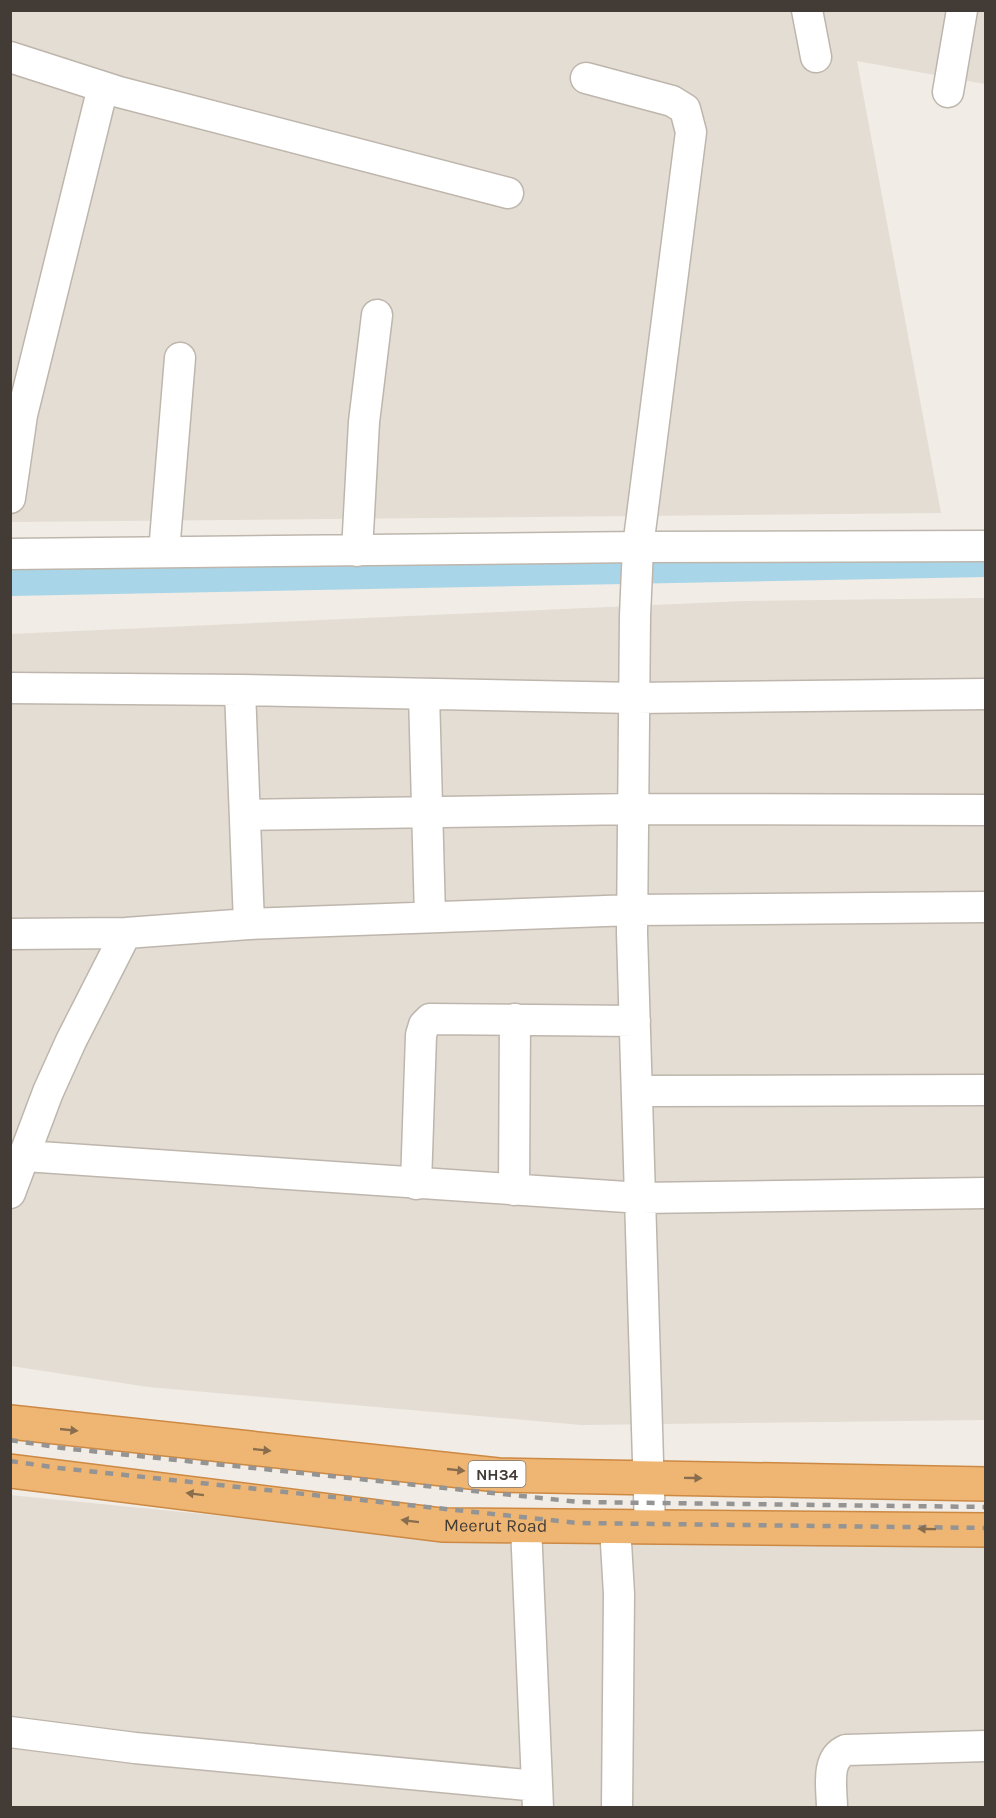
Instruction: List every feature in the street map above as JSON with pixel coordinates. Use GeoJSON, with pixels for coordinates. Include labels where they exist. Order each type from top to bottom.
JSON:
{"type":"FeatureCollection","features":[{"type":"Feature","properties":{"kind":"highway","name":"NH34"},"geometry":{"type":"LineString","coordinates":[[10,1422],[498,1474],[986,1485]]}},
{"type":"Feature","properties":{"kind":"highway","name":"Meerut Road"},"geometry":{"type":"LineString","coordinates":[[10,1471],[442,1525],[986,1530]]}},
{"type":"Feature","properties":{"kind":"street"},"geometry":{"type":"LineString","coordinates":[[807,10],[816,57]]}},
{"type":"Feature","properties":{"kind":"street"},"geometry":{"type":"LineString","coordinates":[[948,92],[962,10]]}},
{"type":"Feature","properties":{"kind":"street"},"geometry":{"type":"LineString","coordinates":[[10,57],[103,87],[508,193]]}},
{"type":"Feature","properties":{"kind":"street"},"geometry":{"type":"LineString","coordinates":[[586,78],[672,101],[685,109],[691,132],[638,557],[635,616],[633,910],[650,1527]]}},
{"type":"Feature","properties":{"kind":"street"},"geometry":{"type":"LineString","coordinates":[[10,498],[16,415],[103,87]]}},
{"type":"Feature","properties":{"kind":"street"},"geometry":{"type":"LineString","coordinates":[[357,551],[364,422],[377,315]]}},
{"type":"Feature","properties":{"kind":"street"},"geometry":{"type":"LineString","coordinates":[[164,552],[180,358]]}},
{"type":"Feature","properties":{"kind":"street"},"geometry":{"type":"LineString","coordinates":[[10,554],[357,551],[638,557],[986,546]]}},
{"type":"Feature","properties":{"kind":"street"},"geometry":{"type":"LineString","coordinates":[[10,688],[635,698],[986,693]]}},
{"type":"Feature","properties":{"kind":"street"},"geometry":{"type":"LineString","coordinates":[[240,690],[249,924]]}},
{"type":"Feature","properties":{"kind":"street"},"geometry":{"type":"LineString","coordinates":[[424,694],[430,917]]}},
{"type":"Feature","properties":{"kind":"street"},"geometry":{"type":"LineString","coordinates":[[245,815],[634,809],[986,810]]}},
{"type":"Feature","properties":{"kind":"street"},"geometry":{"type":"LineString","coordinates":[[10,934],[126,933],[249,924],[633,910],[986,907]]}},
{"type":"Feature","properties":{"kind":"street"},"geometry":{"type":"LineString","coordinates":[[10,1193],[48,1092],[71,1041],[126,933]]}},
{"type":"Feature","properties":{"kind":"street"},"geometry":{"type":"LineString","coordinates":[[416,1184],[421,1035],[424,1025],[430,1019],[635,1021]]}},
{"type":"Feature","properties":{"kind":"street"},"geometry":{"type":"LineString","coordinates":[[514,1190],[515,1019]]}},
{"type":"Feature","properties":{"kind":"street"},"geometry":{"type":"LineString","coordinates":[[637,1090],[986,1090]]}},
{"type":"Feature","properties":{"kind":"street"},"geometry":{"type":"LineString","coordinates":[[25,1156],[641,1198],[986,1193]]}},
{"type":"Feature","properties":{"kind":"street"},"geometry":{"type":"LineString","coordinates":[[10,1732],[537,1797],[526,1526]]}},
{"type":"Feature","properties":{"kind":"street"},"geometry":{"type":"LineString","coordinates":[[615,1526],[619,1594],[617,1808]]}},
{"type":"Feature","properties":{"kind":"street"},"geometry":{"type":"LineString","coordinates":[[832,1808],[833,1761],[839,1753],[846,1750],[986,1746]]}},
{"type":"Feature","properties":{"kind":"shaded area"},"geometry":{"type":"Polygon","coordinates":[[[10,11],[985,11],[985,84],[857,61],[941,513],[11,522],[10,11]]]}},
{"type":"Feature","properties":{"kind":"shaded area"},"geometry":{"type":"Polygon","coordinates":[[[985,598],[985,1420],[581,1425],[148,1387],[11,1366],[10,634],[743,601],[985,598]]]}},
{"type":"Feature","properties":{"kind":"shaded area"},"geometry":{"type":"Polygon","coordinates":[[[10,1495],[444,1538],[985,1545],[985,1807],[11,1807],[10,1495]]]}},
{"type":"Feature","properties":{"kind":"waterway"},"geometry":{"type":"LineString","coordinates":[[10,580],[986,561]]}},
{"type":"Feature","properties":{"kind":"railway"},"geometry":{"type":"LineString","coordinates":[[10,1440],[62,1448],[579,1502],[986,1507]]}},
{"type":"Feature","properties":{"kind":"railway"},"geometry":{"type":"LineString","coordinates":[[10,1461],[578,1523],[986,1528]]}}]}
